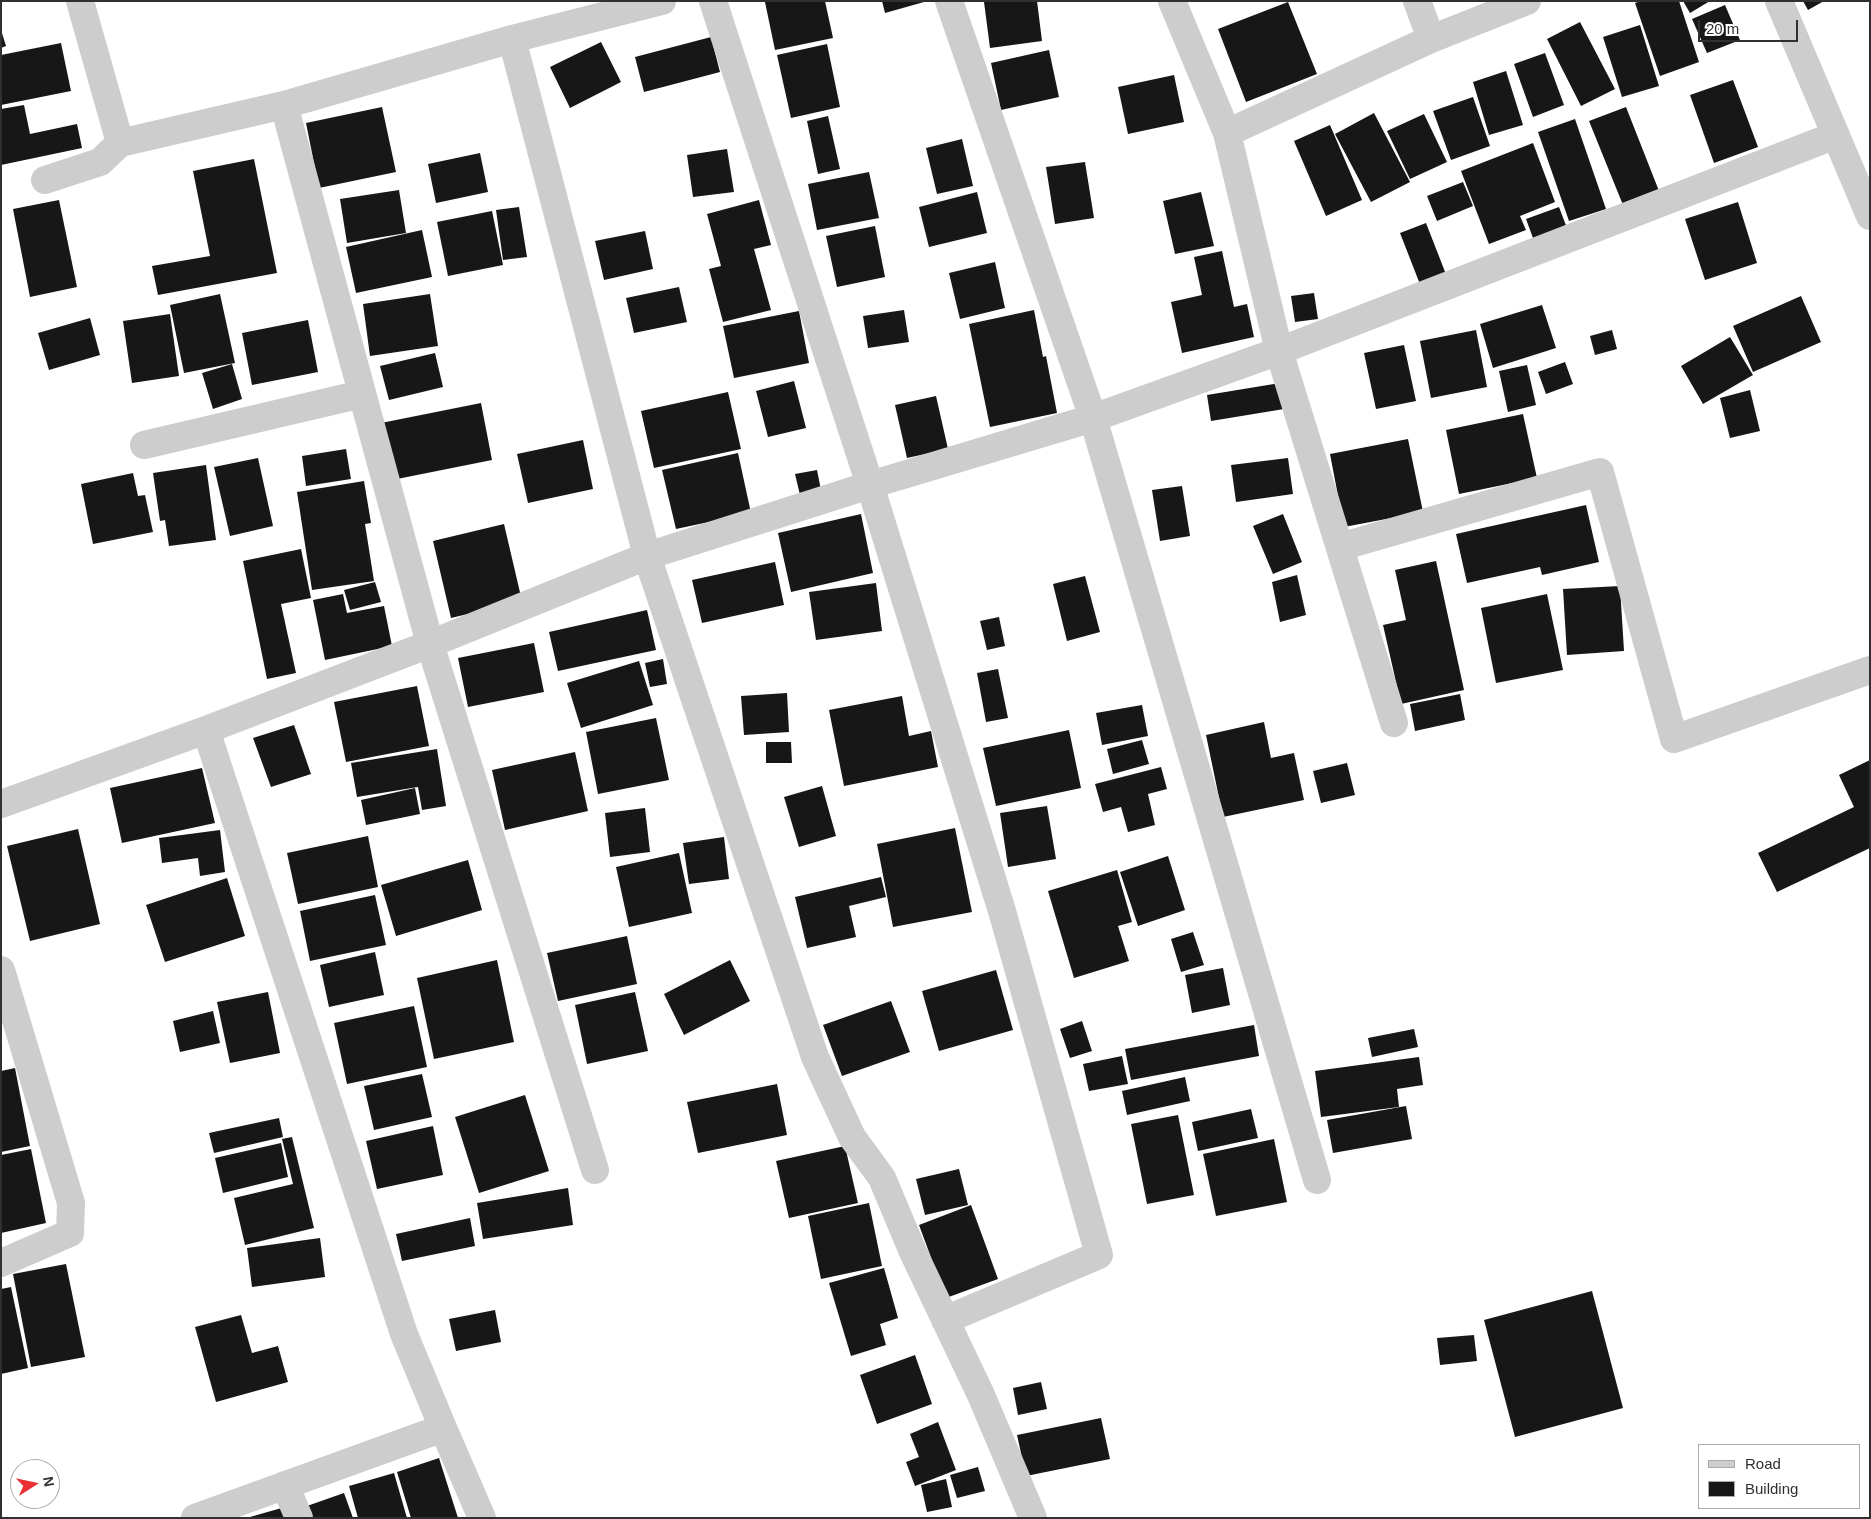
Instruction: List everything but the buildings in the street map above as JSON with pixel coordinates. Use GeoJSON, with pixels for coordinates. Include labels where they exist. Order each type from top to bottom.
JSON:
{"type":"FeatureCollection","features":[{"type":"Feature","properties":{"kind":"street"},"geometry":{"type":"LineString","coordinates":[[80,1],[120,143]]}},
{"type":"Feature","properties":{"kind":"street"},"geometry":{"type":"LineString","coordinates":[[45,180],[100,162],[120,143],[284,105],[512,39],[662,1]]}},
{"type":"Feature","properties":{"kind":"street"},"geometry":{"type":"LineString","coordinates":[[713,1],[870,485],[1002,912],[1099,1255],[945,1320]]}},
{"type":"Feature","properties":{"kind":"street"},"geometry":{"type":"LineString","coordinates":[[949,1],[1093,418],[1317,1180]]}},
{"type":"Feature","properties":{"kind":"street"},"geometry":{"type":"LineString","coordinates":[[1172,1],[1227,133],[1279,351],[1394,723]]}},
{"type":"Feature","properties":{"kind":"street"},"geometry":{"type":"LineString","coordinates":[[1417,1],[1431,39]]}},
{"type":"Feature","properties":{"kind":"street"},"geometry":{"type":"LineString","coordinates":[[1227,133],[1431,39],[1527,1]]}},
{"type":"Feature","properties":{"kind":"street"},"geometry":{"type":"LineString","coordinates":[[1778,1],[1870,216]]}},
{"type":"Feature","properties":{"kind":"street"},"geometry":{"type":"LineString","coordinates":[[512,39],[647,556],[815,1057],[852,1137],[882,1178],[913,1252],[981,1394],[1032,1518]]}},
{"type":"Feature","properties":{"kind":"street"},"geometry":{"type":"LineString","coordinates":[[284,105],[430,644],[595,1170]]}},
{"type":"Feature","properties":{"kind":"street"},"geometry":{"type":"LineString","coordinates":[[1,804],[206,730],[430,644],[647,556],[870,485],[1093,418],[1279,351],[1836,135]]}},
{"type":"Feature","properties":{"kind":"street"},"geometry":{"type":"LineString","coordinates":[[144,445],[362,394]]}},
{"type":"Feature","properties":{"kind":"street"},"geometry":{"type":"LineString","coordinates":[[1340,548],[1600,472],[1674,739],[1870,670]]}},
{"type":"Feature","properties":{"kind":"street"},"geometry":{"type":"LineString","coordinates":[[206,730],[404,1334],[482,1518]]}},
{"type":"Feature","properties":{"kind":"street"},"geometry":{"type":"LineString","coordinates":[[1,970],[12,1042],[71,1203],[70,1233],[1,1263]]}},
{"type":"Feature","properties":{"kind":"street"},"geometry":{"type":"LineString","coordinates":[[195,1518],[443,1428]]}},
{"type":"Feature","properties":{"kind":"street"},"geometry":{"type":"LineString","coordinates":[[285,1485],[299,1518]]}}]}
